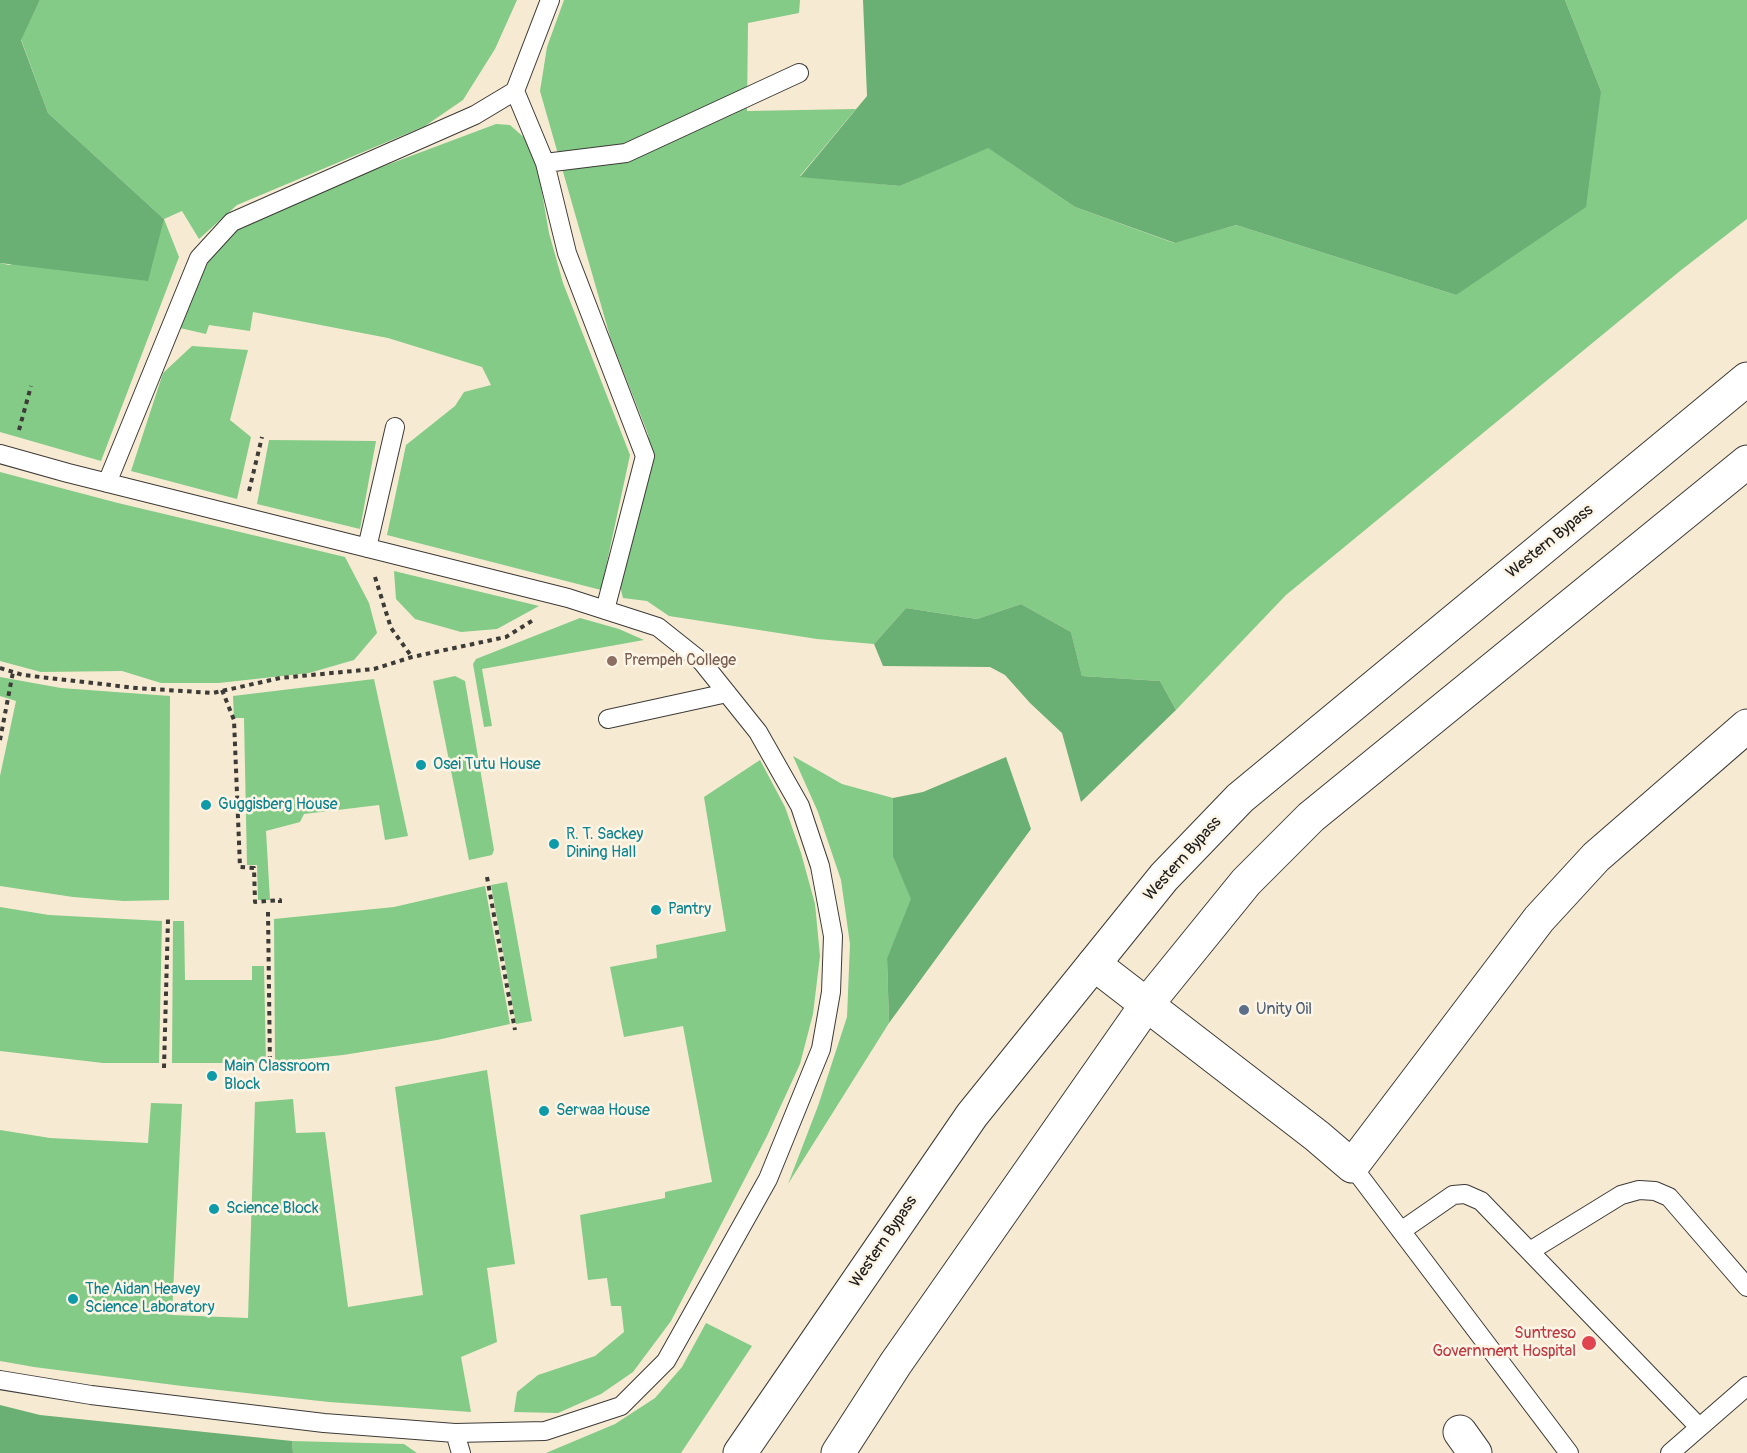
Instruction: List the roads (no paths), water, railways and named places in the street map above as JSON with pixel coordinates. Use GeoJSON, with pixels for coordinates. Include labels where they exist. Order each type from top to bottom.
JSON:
{"type":"FeatureCollection","features":[{"type":"Feature","properties":{"kind":"main road","name":"Western Bypass"},"geometry":{"type":"LineString","coordinates":[[740,1453],[972,1115],[1164,877],[1240,798],[1747,379]]}},
{"type":"Feature","properties":{"kind":"main road"},"geometry":{"type":"LineString","coordinates":[[838,1453],[896,1363],[1147,1004],[1246,882],[1311,818],[1747,462]]}},
{"type":"Feature","properties":{"kind":"main road"},"geometry":{"type":"LineString","coordinates":[[1094,964],[1352,1166],[1539,919],[1596,857],[1747,726]]}},
{"type":"Feature","properties":{"kind":"lane"},"geometry":{"type":"LineString","coordinates":[[107,483],[199,258],[232,222],[475,115],[515,91],[550,0]]}},
{"type":"Feature","properties":{"kind":"lane"},"geometry":{"type":"LineString","coordinates":[[545,163],[626,153],[799,73]]}},
{"type":"Feature","properties":{"kind":"lane"},"geometry":{"type":"LineString","coordinates":[[515,91],[545,163],[567,253],[645,456],[605,610]]}},
{"type":"Feature","properties":{"kind":"lane"},"geometry":{"type":"LineString","coordinates":[[367,548],[395,427]]}},
{"type":"Feature","properties":{"kind":"lane"},"geometry":{"type":"LineString","coordinates":[[0,1380],[92,1395],[301,1420],[455,1433],[545,1431],[621,1406],[666,1361],[768,1179],[821,1049],[831,992],[833,936],[820,866],[800,806],[758,732],[702,662],[658,627],[568,597],[107,483],[6,455]]}},
{"type":"Feature","properties":{"kind":"lane"},"geometry":{"type":"LineString","coordinates":[[608,719],[727,693]]}},
{"type":"Feature","properties":{"kind":"lane"},"geometry":{"type":"LineString","coordinates":[[1352,1166],[1569,1453]]}},
{"type":"Feature","properties":{"kind":"lane"},"geometry":{"type":"LineString","coordinates":[[1530,1251],[1621,1195],[1639,1190],[1655,1191],[1669,1197],[1747,1287]]}},
{"type":"Feature","properties":{"kind":"lane"},"geometry":{"type":"LineString","coordinates":[[1401,1231],[1453,1196],[1465,1194],[1481,1201],[1700,1427]]}},
{"type":"Feature","properties":{"kind":"lane"},"geometry":{"type":"LineString","coordinates":[[1670,1453],[1747,1386]]}},
{"type":"Feature","properties":{"kind":"lane"},"geometry":{"type":"LineString","coordinates":[[455,1433],[461,1453]]}},
{"type":"Feature","properties":{"kind":"place","name":"Prempeh College"},"geometry":{"type":"Point","coordinates":[612,661]}},
{"type":"Feature","properties":{"kind":"place","name":"Osei Tutu House"},"geometry":{"type":"Point","coordinates":[421,765]}},
{"type":"Feature","properties":{"kind":"place","name":"Guggisberg House"},"geometry":{"type":"Point","coordinates":[206,805]}},
{"type":"Feature","properties":{"kind":"place","name":"R. T. Sackey Dining Hall"},"geometry":{"type":"Point","coordinates":[554,844]}},
{"type":"Feature","properties":{"kind":"place","name":"Pantry"},"geometry":{"type":"Point","coordinates":[656,910]}},
{"type":"Feature","properties":{"kind":"place","name":"Unity Oil"},"geometry":{"type":"Point","coordinates":[1244,1010]}},
{"type":"Feature","properties":{"kind":"place","name":"Main Classroom Block"},"geometry":{"type":"Point","coordinates":[212,1076]}},
{"type":"Feature","properties":{"kind":"place","name":"Serwaa House"},"geometry":{"type":"Point","coordinates":[544,1111]}},
{"type":"Feature","properties":{"kind":"place","name":"Science Block"},"geometry":{"type":"Point","coordinates":[214,1209]}},
{"type":"Feature","properties":{"kind":"place","name":"The Aidan Heavey Science Laboratory"},"geometry":{"type":"Point","coordinates":[73,1299]}},
{"type":"Feature","properties":{"kind":"place","name":"Suntreso Government Hospital"},"geometry":{"type":"Point","coordinates":[1589,1343]}}]}
